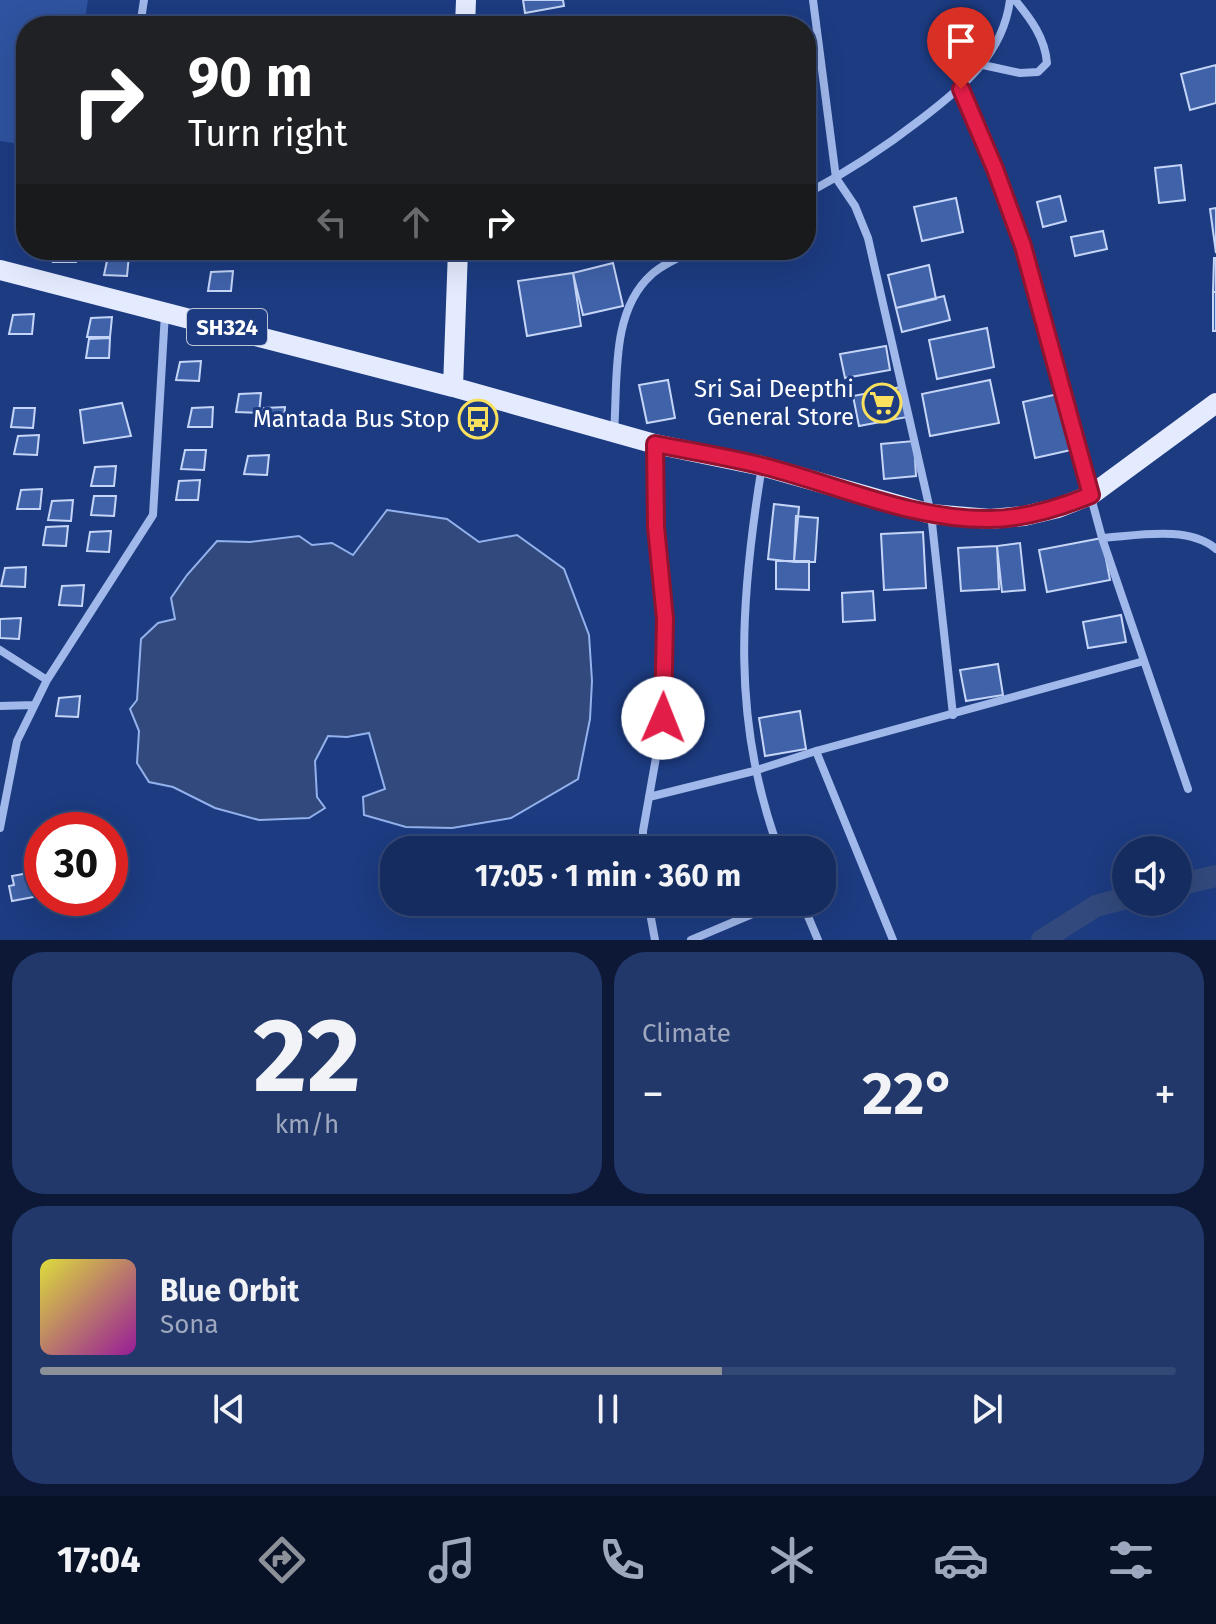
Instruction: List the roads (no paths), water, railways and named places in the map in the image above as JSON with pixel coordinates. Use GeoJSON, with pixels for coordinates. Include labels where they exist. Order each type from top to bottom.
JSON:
{"type":"FeatureCollection","features":[{"type":"Feature","properties":{"kind":"main road"},"geometry":{"type":"LineString","coordinates":[[453,387],[458,260]]}},
{"type":"Feature","properties":{"kind":"main road","name":"SH324"},"geometry":{"type":"LineString","coordinates":[[0,270],[453,387],[655,444],[762,466],[931,514],[990,519],[1024,516],[1058,508],[1091,495],[1216,403]]}},
{"type":"Feature","properties":{"kind":"street"},"geometry":{"type":"LineString","coordinates":[[816,189],[874,156],[961,89],[983,65],[1007,20],[1013,0],[1034,22],[1047,63],[1038,72],[1020,73],[983,65]]}},
{"type":"Feature","properties":{"kind":"street"},"geometry":{"type":"LineString","coordinates":[[816,23],[836,178],[855,206],[868,238],[931,514],[953,715]]}},
{"type":"Feature","properties":{"kind":"street"},"geometry":{"type":"LineString","coordinates":[[961,89],[1023,246],[1102,538],[1188,789]]}},
{"type":"Feature","properties":{"kind":"street"},"geometry":{"type":"LineString","coordinates":[[614,432],[625,316],[634,295],[651,275],[677,260]]}},
{"type":"Feature","properties":{"kind":"street"},"geometry":{"type":"LineString","coordinates":[[0,828],[17,741],[34,705],[153,515],[165,312]]}},
{"type":"Feature","properties":{"kind":"street"},"geometry":{"type":"LineString","coordinates":[[643,836],[663,718],[665,619],[656,527],[655,444]]}},
{"type":"Feature","properties":{"kind":"street"},"geometry":{"type":"LineString","coordinates":[[762,466],[748,565],[744,651],[747,722],[754,771],[774,836]]}},
{"type":"Feature","properties":{"kind":"street"},"geometry":{"type":"LineString","coordinates":[[1102,538],[1177,536],[1208,542],[1216,549]]}},
{"type":"Feature","properties":{"kind":"street"},"geometry":{"type":"LineString","coordinates":[[0,650],[47,680]]}},
{"type":"Feature","properties":{"kind":"street"},"geometry":{"type":"LineString","coordinates":[[649,797],[754,771],[816,751],[1144,661]]}},
{"type":"Feature","properties":{"kind":"street"},"geometry":{"type":"LineString","coordinates":[[0,706],[34,705]]}},
{"type":"Feature","properties":{"kind":"street"},"geometry":{"type":"LineString","coordinates":[[816,751],[893,940]]}},
{"type":"Feature","properties":{"kind":"street"},"geometry":{"type":"LineString","coordinates":[[651,916],[655,940]]}},
{"type":"Feature","properties":{"kind":"street"},"geometry":{"type":"LineString","coordinates":[[691,940],[748,916]]}},
{"type":"Feature","properties":{"kind":"street"},"geometry":{"type":"LineString","coordinates":[[808,916],[818,940]]}},
{"type":"Feature","properties":{"kind":"waterway"},"geometry":{"type":"LineString","coordinates":[[1192,882],[1216,876]]}},
{"type":"Feature","properties":{"kind":"waterway"},"geometry":{"type":"LineString","coordinates":[[1042,940],[1096,906],[1112,902]]}},
{"type":"Feature","properties":{"kind":"place","name":"Sri Sai Deepthi General Store"},"geometry":{"type":"Point","coordinates":[882,403]}},
{"type":"Feature","properties":{"kind":"place","name":"Mantada Bus Stop"},"geometry":{"type":"Point","coordinates":[478,419]}}]}
